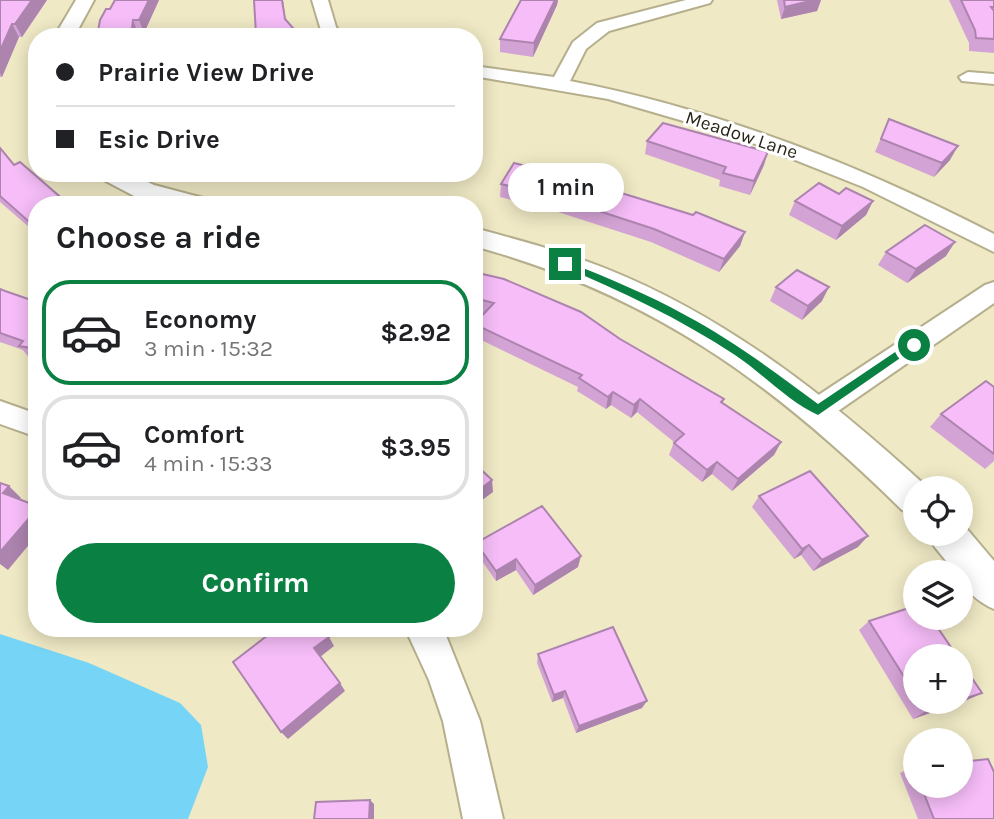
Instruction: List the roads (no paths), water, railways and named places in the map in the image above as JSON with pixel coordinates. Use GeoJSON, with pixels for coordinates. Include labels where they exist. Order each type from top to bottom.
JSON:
{"type":"FeatureCollection","features":[{"type":"Feature","properties":{"kind":"street"},"geometry":{"type":"LineString","coordinates":[[69,28],[85,0]]}},
{"type":"Feature","properties":{"kind":"street"},"geometry":{"type":"LineString","coordinates":[[320,0],[329,28]]}},
{"type":"Feature","properties":{"kind":"street"},"geometry":{"type":"LineString","coordinates":[[560,83],[579,46],[603,27],[704,0]]}},
{"type":"Feature","properties":{"kind":"street","name":"Meadow Lane"},"geometry":{"type":"LineString","coordinates":[[483,72],[560,83],[655,106],[786,147],[911,201],[994,244]]}},
{"type":"Feature","properties":{"kind":"street"},"geometry":{"type":"LineString","coordinates":[[968,77],[994,79]]}},
{"type":"Feature","properties":{"kind":"street"},"geometry":{"type":"LineString","coordinates":[[127,182],[164,196]]}},
{"type":"Feature","properties":{"kind":"street"},"geometry":{"type":"LineString","coordinates":[[483,240],[541,256],[626,289],[682,318],[740,353],[818,410],[874,457],[903,487]]}},
{"type":"Feature","properties":{"kind":"street"},"geometry":{"type":"LineString","coordinates":[[818,410],[994,291]]}},
{"type":"Feature","properties":{"kind":"street"},"geometry":{"type":"LineString","coordinates":[[0,412],[28,423]]}},
{"type":"Feature","properties":{"kind":"street"},"geometry":{"type":"LineString","coordinates":[[957,546],[994,590]]}},
{"type":"Feature","properties":{"kind":"street"},"geometry":{"type":"LineString","coordinates":[[426,637],[454,694],[474,759],[483,819]]}},
{"type":"Feature","properties":{"kind":"water"},"geometry":{"type":"Polygon","coordinates":[[[0,634],[89,663],[180,703],[201,725],[208,767],[188,819],[0,819],[0,634]]]}}]}
